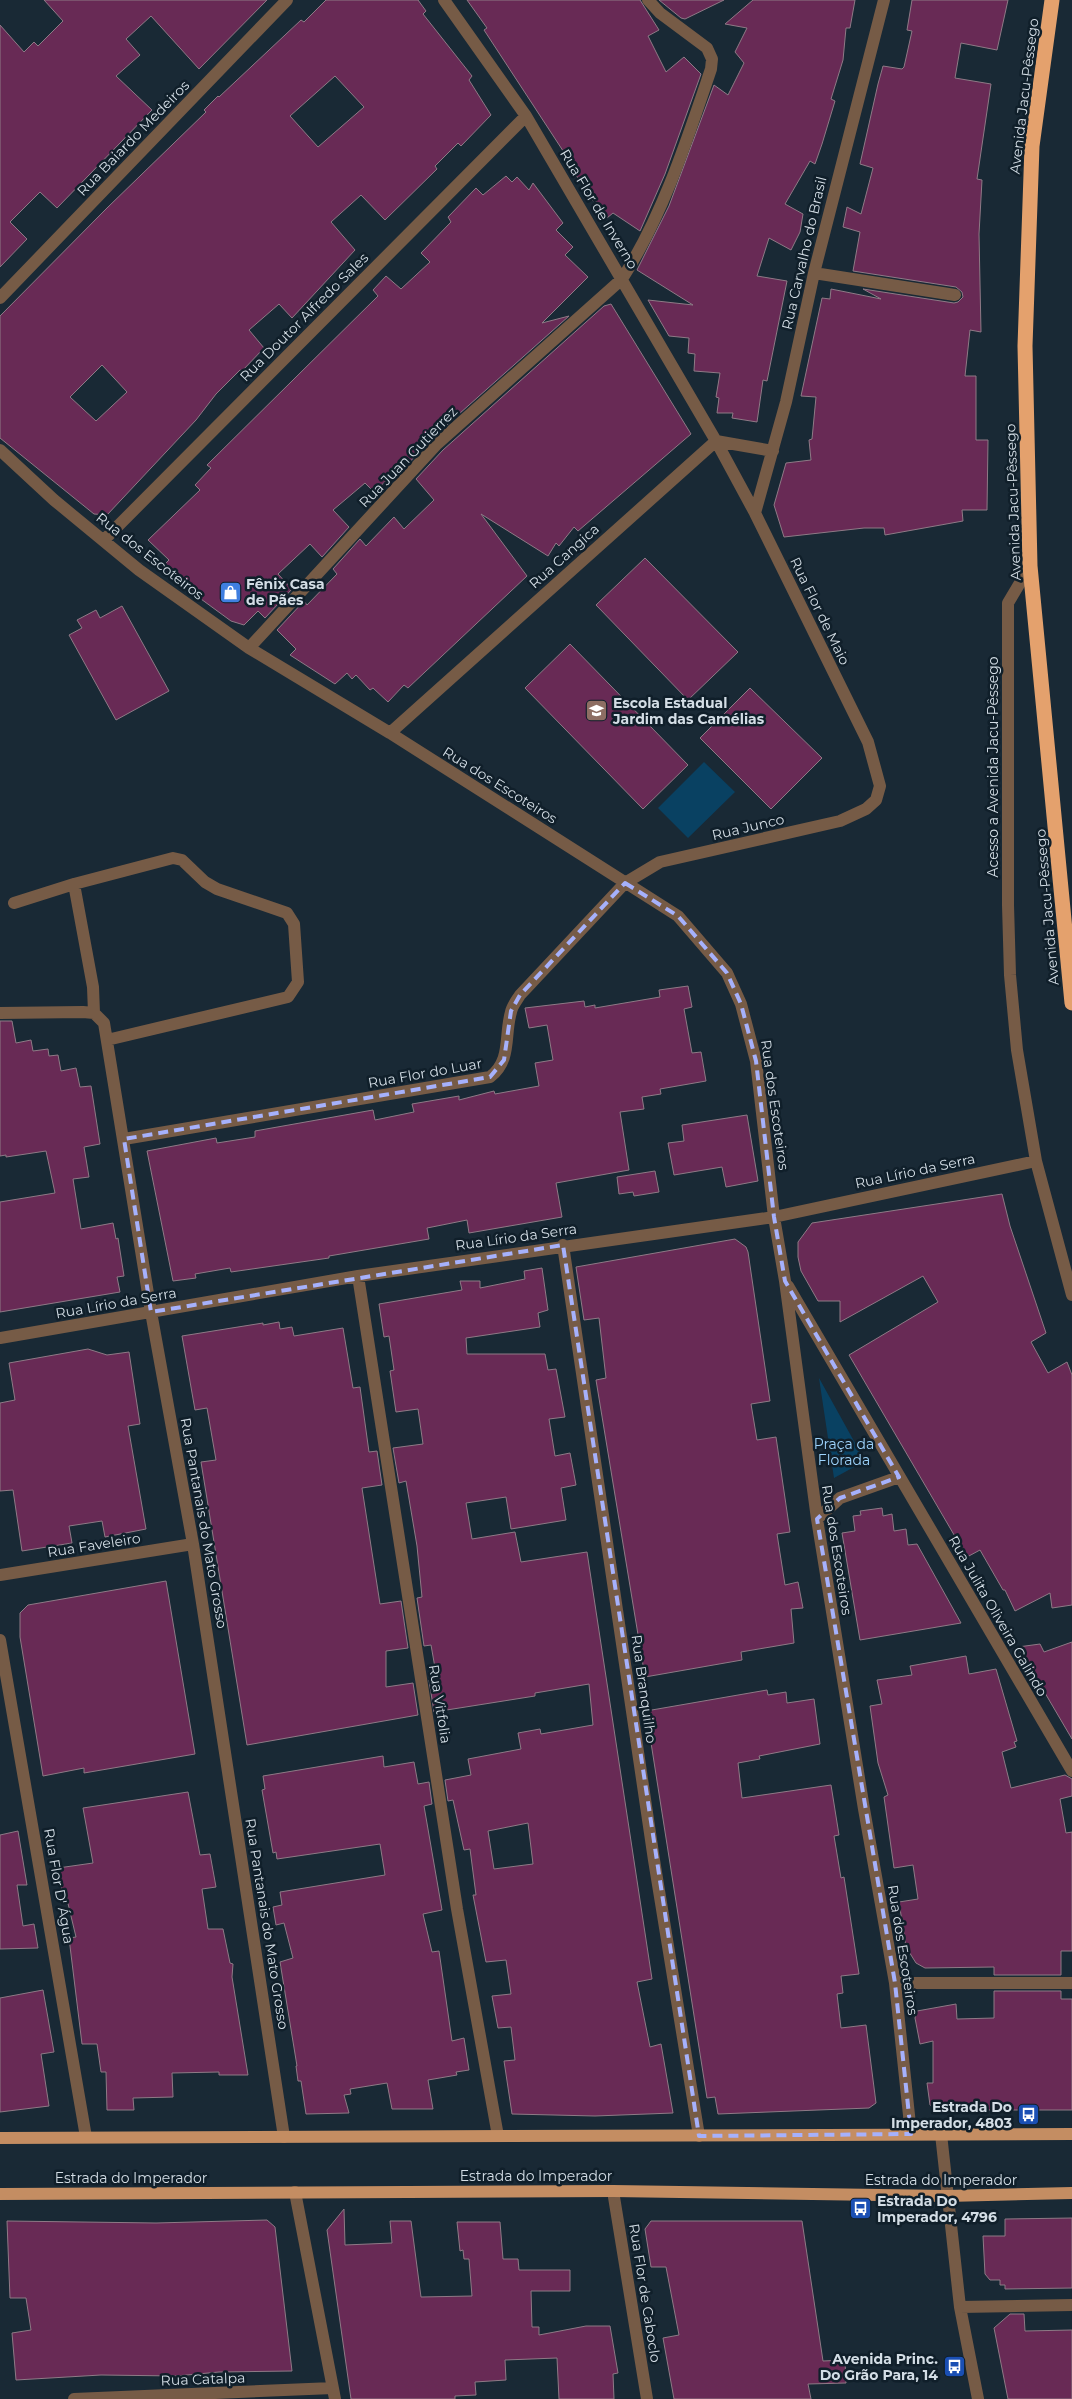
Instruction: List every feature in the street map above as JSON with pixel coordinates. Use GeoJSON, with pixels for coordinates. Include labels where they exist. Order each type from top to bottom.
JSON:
{"type":"FeatureCollection","features":[{"type":"Feature","properties":{"kind":"highway","name":"Avenida Jacu-Pêssego"},"geometry":{"type":"LineString","coordinates":[[1052,0],[1032,146],[1025,346],[1030,566],[1072,1003]]}},
{"type":"Feature","properties":{"kind":"main road"},"geometry":{"type":"LineString","coordinates":[[0,2138],[1072,2134]]}},
{"type":"Feature","properties":{"kind":"main road","name":"Estrada do Imperador"},"geometry":{"type":"LineString","coordinates":[[0,2194],[613,2191],[947,2196],[1072,2193]]}},
{"type":"Feature","properties":{"kind":"street","name":"Rua Baiardo Medeiros"},"geometry":{"type":"LineString","coordinates":[[0,298],[287,0]]}},
{"type":"Feature","properties":{"kind":"street","name":"Rua Flor de Inverno"},"geometry":{"type":"LineString","coordinates":[[444,0],[526,116],[716,441]]}},
{"type":"Feature","properties":{"kind":"street","name":"Rua Juan Gutierrez"},"geometry":{"type":"LineString","coordinates":[[249,648],[438,444],[622,279],[638,255],[654,221],[707,81],[712,59],[707,48],[660,13],[648,0]]}},
{"type":"Feature","properties":{"kind":"street","name":"Rua Carvalho do Brasil"},"geometry":{"type":"LineString","coordinates":[[755,513],[773,451],[814,274],[884,0]]}},
{"type":"Feature","properties":{"kind":"street","name":"Rua Doutor Alfredo Sales"},"geometry":{"type":"LineString","coordinates":[[104,540],[526,116]]}},
{"type":"Feature","properties":{"kind":"street"},"geometry":{"type":"LineString","coordinates":[[814,274],[955,295]]}},
{"type":"Feature","properties":{"kind":"street"},"geometry":{"type":"LineString","coordinates":[[716,441],[773,451]]}},
{"type":"Feature","properties":{"kind":"street","name":"Rua Flor de Maio"},"geometry":{"type":"LineString","coordinates":[[716,441],[755,513],[868,742],[880,786],[876,800]]}},
{"type":"Feature","properties":{"kind":"street","name":"Rua Cangica"},"geometry":{"type":"LineString","coordinates":[[390,733],[716,441]]}},
{"type":"Feature","properties":{"kind":"street","name":"Rua dos Escoteiros"},"geometry":{"type":"LineString","coordinates":[[0,450],[54,500],[139,570],[249,648],[390,733],[678,916],[727,973],[741,1004],[756,1060],[774,1217],[785,1282],[817,1519],[864,1809],[895,1983],[911,2134]]}},
{"type":"Feature","properties":{"kind":"street","name":"Acesso a Avenida Jacu-Pêssego"},"geometry":{"type":"LineString","coordinates":[[1030,566],[1008,603],[1008,905],[1010,975],[1017,1050],[1036,1161]]}},
{"type":"Feature","properties":{"kind":"street","name":"Rua Junco"},"geometry":{"type":"LineString","coordinates":[[625,882],[660,862],[840,821],[866,809],[876,800]]}},
{"type":"Feature","properties":{"kind":"street"},"geometry":{"type":"LineString","coordinates":[[14,903],[74,884],[173,858],[189,865],[205,882],[217,889],[287,913],[294,924],[298,982],[288,998],[107,1040]]}},
{"type":"Feature","properties":{"kind":"street","name":"Rua Flor do Luar"},"geometry":{"type":"LineString","coordinates":[[124,1139],[490,1077],[500,1069],[504,1060],[511,1011],[520,994],[625,882]]}},
{"type":"Feature","properties":{"kind":"street"},"geometry":{"type":"LineString","coordinates":[[0,1013],[94,1013],[93,987],[74,884]]}},
{"type":"Feature","properties":{"kind":"street","name":"Rua Pantanais do Mato Grosso"},"geometry":{"type":"LineString","coordinates":[[94,1013],[104,1023],[151,1312],[193,1544],[284,2137]]}},
{"type":"Feature","properties":{"kind":"street"},"geometry":{"type":"LineString","coordinates":[[1036,1161],[1072,1295]]}},
{"type":"Feature","properties":{"kind":"street","name":"Rua Lírio da Serra"},"geometry":{"type":"LineString","coordinates":[[0,1338],[358,1276],[774,1217],[1036,1161]]}},
{"type":"Feature","properties":{"kind":"street","name":"Rua Branquilho"},"geometry":{"type":"LineString","coordinates":[[563,1246],[653,1850],[699,2136]]}},
{"type":"Feature","properties":{"kind":"street","name":"Rua Vitfolia"},"geometry":{"type":"LineString","coordinates":[[358,1276],[457,1910],[498,2136]]}},
{"type":"Feature","properties":{"kind":"street","name":"Rua Julita Oliveira Galindo"},"geometry":{"type":"LineString","coordinates":[[785,1282],[1072,1771]]}},
{"type":"Feature","properties":{"kind":"street"},"geometry":{"type":"LineString","coordinates":[[817,1519],[840,1498],[899,1477]]}},
{"type":"Feature","properties":{"kind":"street","name":"Rua Faveleiro"},"geometry":{"type":"LineString","coordinates":[[0,1576],[193,1544]]}},
{"type":"Feature","properties":{"kind":"street","name":"Rua Flor D' Água"},"geometry":{"type":"LineString","coordinates":[[0,1640],[86,2138]]}},
{"type":"Feature","properties":{"kind":"street"},"geometry":{"type":"LineString","coordinates":[[895,1983],[1072,1983]]}},
{"type":"Feature","properties":{"kind":"street"},"geometry":{"type":"LineString","coordinates":[[941,2134],[960,2307],[978,2399]]}},
{"type":"Feature","properties":{"kind":"street","name":"Rua Flor de Caboclo"},"geometry":{"type":"LineString","coordinates":[[613,2191],[646,2399]]}},
{"type":"Feature","properties":{"kind":"street"},"geometry":{"type":"LineString","coordinates":[[295,2192],[334,2394]]}},
{"type":"Feature","properties":{"kind":"street"},"geometry":{"type":"LineString","coordinates":[[960,2307],[1072,2305]]}},
{"type":"Feature","properties":{"kind":"street","name":"Rua Catalpa"},"geometry":{"type":"LineString","coordinates":[[74,2399],[334,2394]]}},
{"type":"Feature","properties":{"kind":"highlighted area"},"geometry":{"type":"Polygon","coordinates":[[[625,883],[678,916],[727,973],[741,1004],[756,1061],[774,1217],[785,1281],[899,1477],[840,1498],[817,1519],[895,1983],[911,2134],[699,2136],[563,1245],[151,1312],[124,1139],[490,1077],[504,1060],[511,1011],[520,995],[625,883]]]}},
{"type":"Feature","properties":{"kind":"green space"},"geometry":{"type":"Polygon","coordinates":[[[704,762],[735,792],[688,838],[658,808],[704,762]]]}},
{"type":"Feature","properties":{"kind":"green space","name":"Praça da Florada"},"geometry":{"type":"Polygon","coordinates":[[[819,1378],[865,1461],[834,1478],[819,1378]]]}},
{"type":"Feature","properties":{"kind":"building"},"geometry":{"type":"Polygon","coordinates":[[[44,0],[267,0],[199,69],[151,16],[126,39],[140,55],[116,76],[152,110],[57,208],[40,192],[10,222],[27,239],[0,267],[0,25],[24,52],[34,42],[38,46],[63,21],[44,0]]]}},
{"type":"Feature","properties":{"kind":"building"},"geometry":{"type":"Polygon","coordinates":[[[326,0],[418,0],[426,11],[423,14],[472,76],[469,80],[491,115],[461,146],[458,143],[435,166],[437,169],[385,220],[361,195],[331,222],[355,250],[292,318],[279,304],[249,330],[264,348],[216,394],[196,420],[107,515],[94,514],[0,438],[0,316],[206,112],[204,110],[218,96],[301,20],[304,22],[326,0]],[[335,76],[290,116],[318,147],[364,107],[335,76]],[[102,365],[70,397],[96,421],[127,392],[102,365]]]}},
{"type":"Feature","properties":{"kind":"building"},"geometry":{"type":"Polygon","coordinates":[[[467,0],[640,0],[659,30],[648,36],[666,72],[684,57],[701,74],[665,174],[640,231],[613,213],[607,218],[595,200],[593,201],[570,166],[572,164],[484,30],[487,28],[467,0]]]}},
{"type":"Feature","properties":{"kind":"building"},"geometry":{"type":"Polygon","coordinates":[[[659,0],[724,0],[685,19],[681,18],[659,0]]]}},
{"type":"Feature","properties":{"kind":"building"},"geometry":{"type":"Polygon","coordinates":[[[753,0],[855,0],[850,28],[846,28],[843,60],[831,99],[835,101],[822,144],[815,164],[810,161],[785,204],[803,214],[800,232],[791,250],[769,238],[757,276],[787,281],[767,381],[763,380],[757,422],[732,418],[733,413],[717,413],[719,398],[716,397],[720,373],[694,371],[695,354],[688,353],[689,338],[669,336],[648,300],[693,305],[637,270],[669,206],[714,85],[728,95],[744,63],[735,52],[747,28],[725,24],[753,0]]]}},
{"type":"Feature","properties":{"kind":"building"},"geometry":{"type":"Polygon","coordinates":[[[912,0],[1008,0],[997,50],[961,43],[955,78],[991,84],[977,179],[982,180],[979,234],[981,332],[970,330],[965,376],[976,376],[976,440],[988,440],[987,510],[962,510],[963,521],[885,535],[884,528],[864,528],[784,537],[774,505],[786,463],[811,460],[809,440],[812,439],[816,397],[801,396],[822,298],[830,299],[831,289],[881,299],[863,289],[954,303],[963,297],[962,292],[956,287],[853,271],[860,232],[843,227],[847,207],[861,214],[873,168],[860,164],[878,84],[883,66],[902,69],[904,67],[912,31],[907,30],[912,0]]]}},
{"type":"Feature","properties":{"kind":"building"},"geometry":{"type":"Polygon","coordinates":[[[506,176],[512,182],[517,177],[529,190],[533,183],[563,223],[556,230],[573,247],[565,255],[588,277],[542,323],[569,316],[432,438],[405,467],[403,465],[374,492],[365,483],[333,510],[349,527],[322,557],[310,544],[278,574],[292,589],[265,618],[258,611],[244,625],[231,621],[160,569],[169,560],[148,540],[200,490],[195,485],[211,468],[207,465],[378,296],[373,290],[386,276],[401,289],[430,262],[421,253],[451,222],[448,217],[476,188],[483,195],[506,176]]]}},
{"type":"Feature","properties":{"kind":"building"},"geometry":{"type":"Polygon","coordinates":[[[611,304],[691,434],[578,531],[574,527],[559,546],[556,543],[548,556],[481,514],[527,576],[408,688],[404,685],[388,702],[373,688],[370,690],[356,675],[352,679],[347,673],[335,684],[290,655],[296,649],[277,630],[304,601],[307,605],[337,574],[333,569],[360,539],[366,546],[394,517],[404,529],[434,500],[416,479],[443,450],[604,306],[611,304]]]}},
{"type":"Feature","properties":{"kind":"building"},"geometry":{"type":"Polygon","coordinates":[[[645,558],[738,652],[688,700],[596,605],[645,558]]]}},
{"type":"Feature","properties":{"kind":"building"},"geometry":{"type":"Polygon","coordinates":[[[122,606],[169,691],[116,720],[69,635],[82,628],[77,620],[96,610],[100,618],[122,606]]]}},
{"type":"Feature","properties":{"kind":"building","name":"Escola Estadual Jardim das Camélias"},"geometry":{"type":"Polygon","coordinates":[[[570,644],[688,765],[643,809],[525,688],[570,644]]]}},
{"type":"Feature","properties":{"kind":"building"},"geometry":{"type":"Polygon","coordinates":[[[750,688],[822,758],[771,809],[700,738],[750,688]]]}},
{"type":"Feature","properties":{"kind":"building"},"geometry":{"type":"Polygon","coordinates":[[[688,986],[692,1007],[684,1009],[692,1053],[701,1052],[706,1081],[660,1089],[661,1094],[642,1097],[644,1109],[620,1112],[629,1170],[556,1183],[562,1217],[469,1233],[467,1220],[427,1228],[429,1239],[329,1256],[329,1258],[231,1272],[230,1268],[195,1274],[196,1278],[173,1281],[147,1151],[216,1138],[217,1143],[255,1137],[255,1131],[373,1110],[375,1120],[414,1112],[412,1104],[459,1096],[459,1100],[494,1091],[495,1094],[539,1086],[535,1063],[553,1060],[547,1025],[529,1028],[525,1008],[584,1001],[585,1007],[595,1005],[595,1008],[660,997],[659,990],[688,986]]]}},
{"type":"Feature","properties":{"kind":"building"},"geometry":{"type":"Polygon","coordinates":[[[0,1021],[12,1021],[16,1043],[31,1040],[33,1051],[48,1049],[49,1056],[58,1055],[61,1071],[76,1068],[80,1087],[91,1086],[100,1144],[84,1147],[89,1177],[73,1179],[81,1229],[113,1223],[116,1239],[118,1238],[124,1276],[117,1277],[120,1292],[0,1312],[0,1202],[55,1193],[46,1151],[6,1157],[6,1155],[0,1156],[0,1021]]]}},
{"type":"Feature","properties":{"kind":"building"},"geometry":{"type":"Polygon","coordinates":[[[747,1115],[758,1181],[726,1187],[722,1167],[674,1175],[668,1143],[684,1141],[682,1125],[747,1115]]]}},
{"type":"Feature","properties":{"kind":"building"},"geometry":{"type":"Polygon","coordinates":[[[655,1171],[659,1192],[634,1196],[633,1192],[619,1194],[617,1177],[655,1171]]]}},
{"type":"Feature","properties":{"kind":"building"},"geometry":{"type":"Polygon","coordinates":[[[1002,1194],[1010,1226],[1046,1333],[1031,1342],[1048,1373],[1067,1362],[1072,1375],[1072,1605],[1052,1608],[1050,1593],[1015,1611],[1005,1590],[1003,1590],[980,1550],[967,1557],[849,1355],[938,1302],[923,1276],[840,1322],[840,1301],[818,1301],[801,1271],[798,1257],[798,1242],[812,1223],[1002,1194]]]}},
{"type":"Feature","properties":{"kind":"building"},"geometry":{"type":"Polygon","coordinates":[[[735,1239],[746,1247],[748,1252],[770,1401],[751,1404],[757,1440],[776,1437],[790,1532],[777,1534],[785,1585],[798,1582],[803,1608],[791,1609],[794,1643],[741,1652],[742,1660],[645,1677],[596,1380],[606,1378],[599,1318],[584,1320],[576,1267],[735,1239]]]}},
{"type":"Feature","properties":{"kind":"building"},"geometry":{"type":"Polygon","coordinates":[[[542,1268],[548,1310],[538,1313],[540,1327],[466,1338],[467,1354],[545,1354],[548,1370],[556,1369],[565,1417],[549,1419],[555,1456],[570,1453],[576,1485],[561,1488],[566,1520],[511,1529],[506,1497],[466,1503],[472,1539],[515,1532],[521,1562],[587,1552],[652,1979],[637,1982],[650,2047],[661,2044],[673,2113],[595,2116],[512,2114],[504,2061],[515,2060],[511,2027],[498,2028],[492,1996],[511,1994],[506,1960],[486,1962],[473,1895],[476,1895],[470,1849],[464,1850],[453,1800],[448,1801],[445,1780],[471,1775],[468,1759],[521,1749],[518,1733],[540,1729],[541,1734],[593,1725],[589,1684],[535,1693],[535,1696],[434,1712],[429,1680],[437,1679],[431,1645],[424,1646],[417,1598],[422,1597],[417,1546],[406,1481],[399,1483],[393,1448],[423,1444],[418,1409],[396,1412],[390,1371],[394,1370],[389,1336],[384,1337],[379,1304],[462,1290],[460,1281],[480,1281],[480,1288],[525,1279],[524,1271],[542,1268]],[[528,1823],[488,1831],[494,1869],[533,1864],[528,1823]]]}},
{"type":"Feature","properties":{"kind":"building"},"geometry":{"type":"Polygon","coordinates":[[[279,1322],[280,1329],[292,1327],[294,1336],[343,1328],[353,1388],[360,1387],[369,1452],[377,1451],[382,1485],[362,1488],[380,1604],[401,1601],[408,1648],[386,1651],[386,1687],[413,1683],[418,1715],[247,1745],[201,1462],[216,1460],[207,1408],[195,1410],[182,1336],[279,1322]]]}},
{"type":"Feature","properties":{"kind":"building"},"geometry":{"type":"Polygon","coordinates":[[[88,1349],[107,1355],[129,1352],[140,1424],[128,1426],[146,1529],[105,1537],[102,1521],[69,1526],[72,1543],[22,1551],[13,1490],[0,1491],[0,1403],[15,1400],[9,1363],[88,1349]]]}},
{"type":"Feature","properties":{"kind":"building"},"geometry":{"type":"Polygon","coordinates":[[[882,1508],[883,1516],[892,1514],[894,1531],[906,1529],[908,1545],[917,1544],[961,1623],[860,1640],[842,1533],[855,1531],[853,1516],[861,1515],[860,1511],[882,1508]]]}},
{"type":"Feature","properties":{"kind":"building"},"geometry":{"type":"Polygon","coordinates":[[[166,1581],[195,1754],[84,1773],[84,1768],[43,1776],[20,1637],[20,1613],[28,1605],[166,1581]]]}},
{"type":"Feature","properties":{"kind":"building"},"geometry":{"type":"Polygon","coordinates":[[[1072,1642],[1072,1739],[1018,1647],[1040,1644],[1044,1652],[1072,1642]]]}},
{"type":"Feature","properties":{"kind":"building"},"geometry":{"type":"Polygon","coordinates":[[[966,1656],[969,1674],[996,1669],[1017,1741],[1014,1742],[1016,1747],[1002,1752],[1011,1788],[1065,1775],[1072,1779],[1072,1796],[1060,1799],[1066,1833],[1072,1832],[1072,1951],[1061,1951],[1061,1975],[994,1975],[994,1967],[925,1968],[916,1963],[906,1947],[899,1902],[918,1899],[913,1865],[894,1868],[884,1797],[888,1795],[878,1763],[870,1706],[882,1704],[877,1680],[912,1675],[910,1666],[966,1656]]]}},
{"type":"Feature","properties":{"kind":"building"},"geometry":{"type":"Polygon","coordinates":[[[767,1690],[768,1695],[786,1692],[787,1703],[814,1699],[820,1744],[759,1756],[760,1759],[738,1763],[742,1798],[831,1785],[839,1835],[834,1836],[841,1878],[844,1877],[859,1974],[841,1976],[843,1993],[837,1994],[841,2028],[866,2025],[876,2103],[869,2108],[718,2114],[715,2097],[707,2098],[646,1711],[767,1690]]]}},
{"type":"Feature","properties":{"kind":"building"},"geometry":{"type":"Polygon","coordinates":[[[383,1756],[384,1767],[414,1762],[418,1784],[429,1782],[432,1804],[424,1806],[442,1910],[423,1914],[432,1952],[439,1951],[452,2041],[464,2038],[469,2070],[456,2072],[457,2075],[428,2080],[433,2109],[392,2109],[387,2083],[350,2089],[351,2094],[344,2095],[349,2113],[306,2114],[301,2081],[298,2081],[280,1962],[293,1958],[284,1923],[276,1925],[273,1907],[282,1905],[280,1892],[385,1875],[380,1844],[277,1859],[276,1852],[273,1853],[262,1790],[265,1789],[263,1776],[383,1756]]]}},
{"type":"Feature","properties":{"kind":"building"},"geometry":{"type":"Polygon","coordinates":[[[188,1792],[200,1855],[210,1854],[216,1887],[202,1889],[208,1929],[223,1929],[230,1963],[233,1964],[232,1977],[248,2075],[219,2075],[219,2072],[172,2073],[173,2097],[133,2098],[134,2110],[107,2110],[106,2072],[101,2072],[97,2044],[82,2044],[69,1938],[76,1937],[65,1891],[62,1891],[58,1868],[93,1863],[83,1808],[188,1792]]]}},
{"type":"Feature","properties":{"kind":"building"},"geometry":{"type":"Polygon","coordinates":[[[18,1831],[27,1885],[17,1885],[23,1926],[34,1924],[38,1948],[0,1949],[0,1835],[18,1831]]]}},
{"type":"Feature","properties":{"kind":"building"},"geometry":{"type":"Polygon","coordinates":[[[43,1990],[54,2052],[41,2054],[49,2106],[0,2112],[0,1998],[43,1990]]]}},
{"type":"Feature","properties":{"kind":"building"},"geometry":{"type":"Polygon","coordinates":[[[994,1991],[1061,1991],[1061,1999],[1072,1999],[1072,2110],[937,2110],[930,2105],[927,2083],[933,2083],[933,2041],[920,2044],[915,2018],[917,2011],[956,2004],[957,2019],[994,2018],[994,1991]]]}},
{"type":"Feature","properties":{"kind":"building"},"geometry":{"type":"Polygon","coordinates":[[[344,2209],[345,2245],[392,2243],[390,2221],[411,2221],[421,2297],[472,2296],[469,2259],[464,2259],[463,2250],[460,2251],[457,2222],[500,2222],[503,2259],[518,2259],[519,2270],[570,2270],[570,2291],[531,2291],[532,2327],[539,2327],[539,2335],[586,2326],[610,2326],[618,2373],[613,2374],[614,2399],[559,2399],[557,2358],[505,2360],[506,2380],[475,2382],[476,2395],[455,2396],[455,2399],[351,2399],[327,2230],[344,2209]]]}},
{"type":"Feature","properties":{"kind":"building"},"geometry":{"type":"Polygon","coordinates":[[[1072,2218],[1072,2288],[1005,2289],[1005,2285],[1000,2285],[1000,2280],[990,2280],[985,2274],[983,2236],[1005,2236],[1005,2219],[1072,2218]]]}},
{"type":"Feature","properties":{"kind":"building"},"geometry":{"type":"Polygon","coordinates":[[[267,2220],[275,2227],[292,2371],[219,2372],[176,2376],[101,2375],[16,2380],[12,2333],[31,2330],[26,2298],[10,2298],[7,2221],[156,2223],[267,2220]]]}},
{"type":"Feature","properties":{"kind":"building"},"geometry":{"type":"Polygon","coordinates":[[[651,2221],[802,2221],[823,2361],[845,2360],[846,2383],[808,2384],[811,2399],[674,2399],[663,2338],[679,2335],[666,2267],[651,2267],[645,2229],[651,2221]]]}},
{"type":"Feature","properties":{"kind":"building"},"geometry":{"type":"Polygon","coordinates":[[[1010,2314],[1024,2314],[1025,2331],[1072,2330],[1072,2399],[1008,2399],[994,2328],[1010,2314]]]}},
{"type":"Feature","properties":{"kind":"place","name":"Fênix Casa de Pães"},"geometry":{"type":"Point","coordinates":[230,592]}},
{"type":"Feature","properties":{"kind":"place","name":"Escola Estadual Jardim das Camélias"},"geometry":{"type":"Point","coordinates":[597,711]}},
{"type":"Feature","properties":{"kind":"place","name":"Estrada Do Imperador, 4803"},"geometry":{"type":"Point","coordinates":[1028,2115]}},
{"type":"Feature","properties":{"kind":"place","name":"Estrada Do Imperador, 4796"},"geometry":{"type":"Point","coordinates":[861,2209]}},
{"type":"Feature","properties":{"kind":"place","name":"Avenida Princ. Do Grão Para, 14"},"geometry":{"type":"Point","coordinates":[954,2367]}}]}
